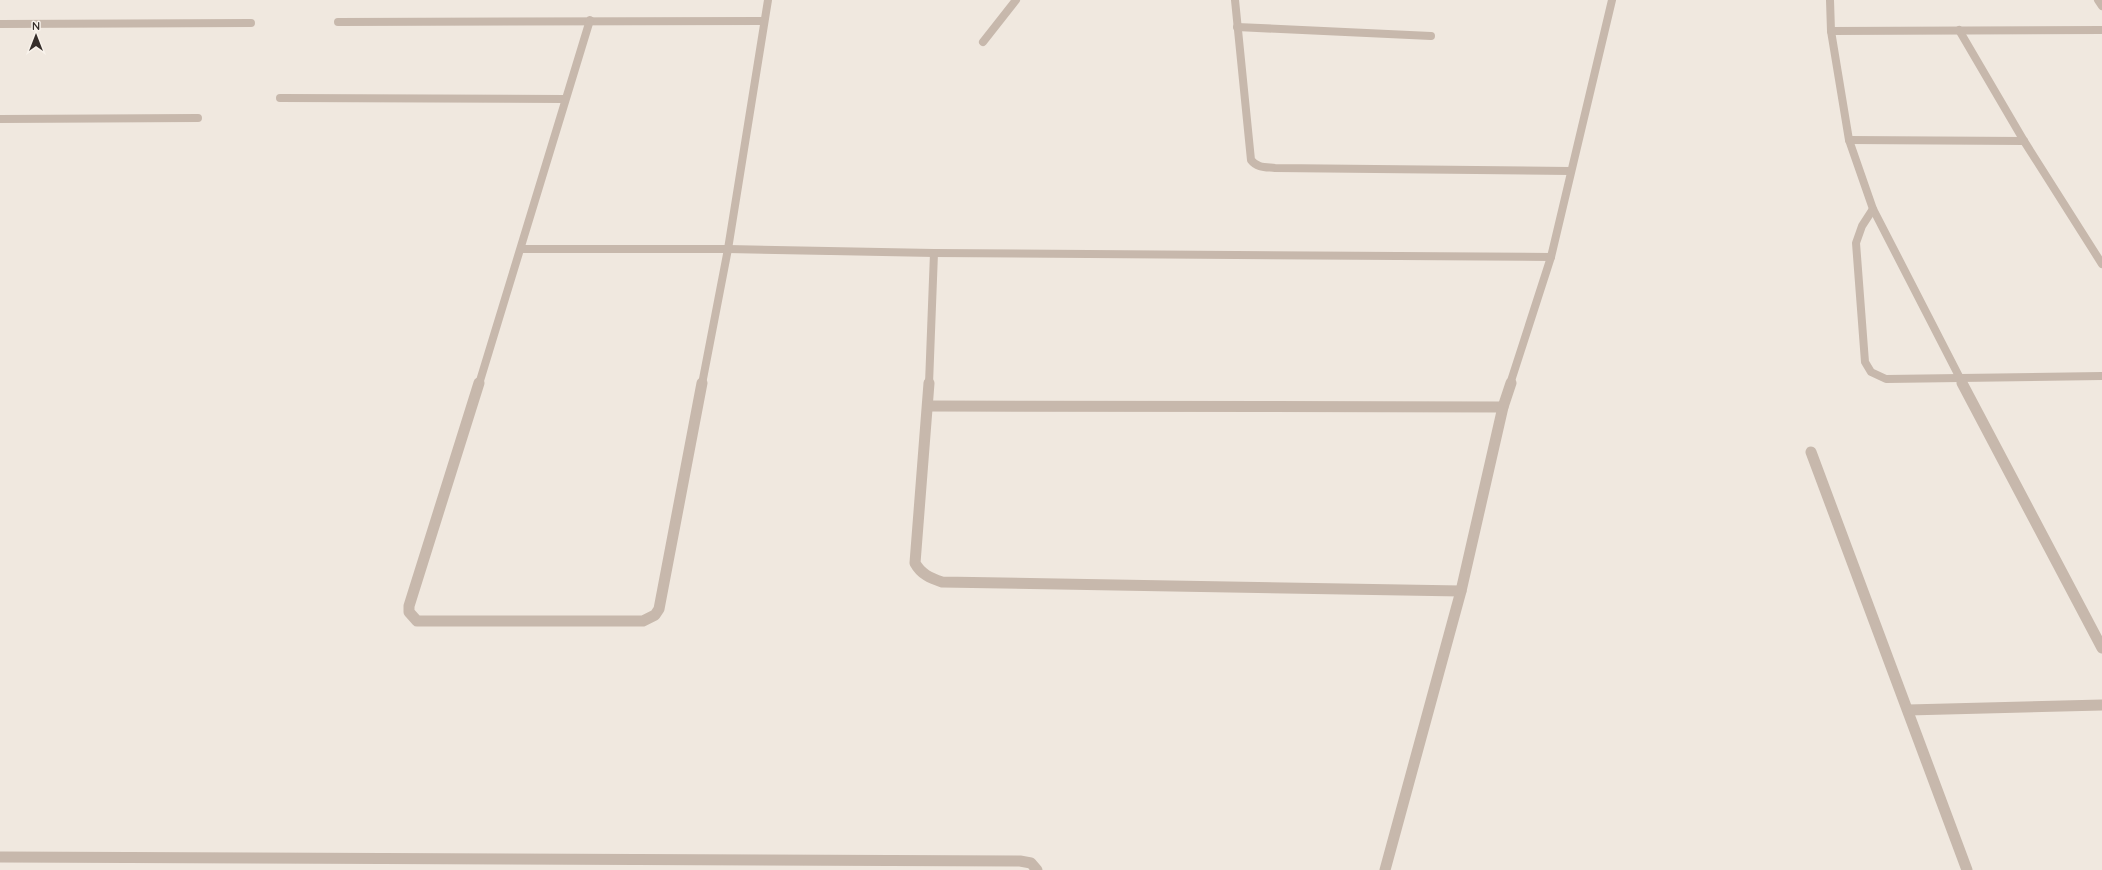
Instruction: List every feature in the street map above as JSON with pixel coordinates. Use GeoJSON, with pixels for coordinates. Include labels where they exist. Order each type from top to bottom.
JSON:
{"type":"FeatureCollection","features":[{"type":"Feature","properties":{"kind":"street"},"geometry":{"type":"LineString","coordinates":[[590,20],[564,99],[521,249],[409,606],[409,612],[416,621],[643,621],[655,615],[659,609],[728,248],[768,0]]}},
{"type":"Feature","properties":{"kind":"street"},"geometry":{"type":"LineString","coordinates":[[983,42],[1016,0]]}},
{"type":"Feature","properties":{"kind":"street"},"geometry":{"type":"LineString","coordinates":[[1235,0],[1251,160],[1254,164],[1275,168],[1570,171]]}},
{"type":"Feature","properties":{"kind":"street"},"geometry":{"type":"LineString","coordinates":[[1385,870],[1461,591],[1503,407],[1551,257],[1570,171],[1612,0]]}},
{"type":"Feature","properties":{"kind":"street"},"geometry":{"type":"LineString","coordinates":[[1830,0],[1831,31],[1848,140],[1874,209],[1959,377],[2102,648]]}},
{"type":"Feature","properties":{"kind":"street"},"geometry":{"type":"LineString","coordinates":[[2098,0],[2102,6]]}},
{"type":"Feature","properties":{"kind":"street"},"geometry":{"type":"LineString","coordinates":[[338,22],[590,20],[764,21]]}},
{"type":"Feature","properties":{"kind":"street"},"geometry":{"type":"LineString","coordinates":[[0,24],[251,23]]}},
{"type":"Feature","properties":{"kind":"street"},"geometry":{"type":"LineString","coordinates":[[1237,27],[1431,36]]}},
{"type":"Feature","properties":{"kind":"street"},"geometry":{"type":"LineString","coordinates":[[1959,30],[2024,141],[2102,264]]}},
{"type":"Feature","properties":{"kind":"street"},"geometry":{"type":"LineString","coordinates":[[1831,31],[2102,30]]}},
{"type":"Feature","properties":{"kind":"street"},"geometry":{"type":"LineString","coordinates":[[280,98],[564,99]]}},
{"type":"Feature","properties":{"kind":"street"},"geometry":{"type":"LineString","coordinates":[[0,119],[198,118]]}},
{"type":"Feature","properties":{"kind":"street"},"geometry":{"type":"LineString","coordinates":[[1848,140],[2024,141]]}},
{"type":"Feature","properties":{"kind":"street"},"geometry":{"type":"LineString","coordinates":[[1874,209],[1862,226],[1856,243],[1865,362],[1871,372],[1886,379],[2102,376]]}},
{"type":"Feature","properties":{"kind":"street"},"geometry":{"type":"LineString","coordinates":[[521,249],[728,248],[934,253],[1551,257]]}},
{"type":"Feature","properties":{"kind":"street"},"geometry":{"type":"LineString","coordinates":[[934,253],[928,406],[915,563],[920,572],[942,582],[1461,591]]}},
{"type":"Feature","properties":{"kind":"street"},"geometry":{"type":"LineString","coordinates":[[928,406],[1503,407]]}},
{"type":"Feature","properties":{"kind":"street"},"geometry":{"type":"LineString","coordinates":[[1811,452],[1967,870]]}},
{"type":"Feature","properties":{"kind":"street"},"geometry":{"type":"LineString","coordinates":[[1908,710],[2102,705]]}},
{"type":"Feature","properties":{"kind":"street"},"geometry":{"type":"LineString","coordinates":[[0,857],[1020,861],[1031,863],[1037,870]]}}]}
